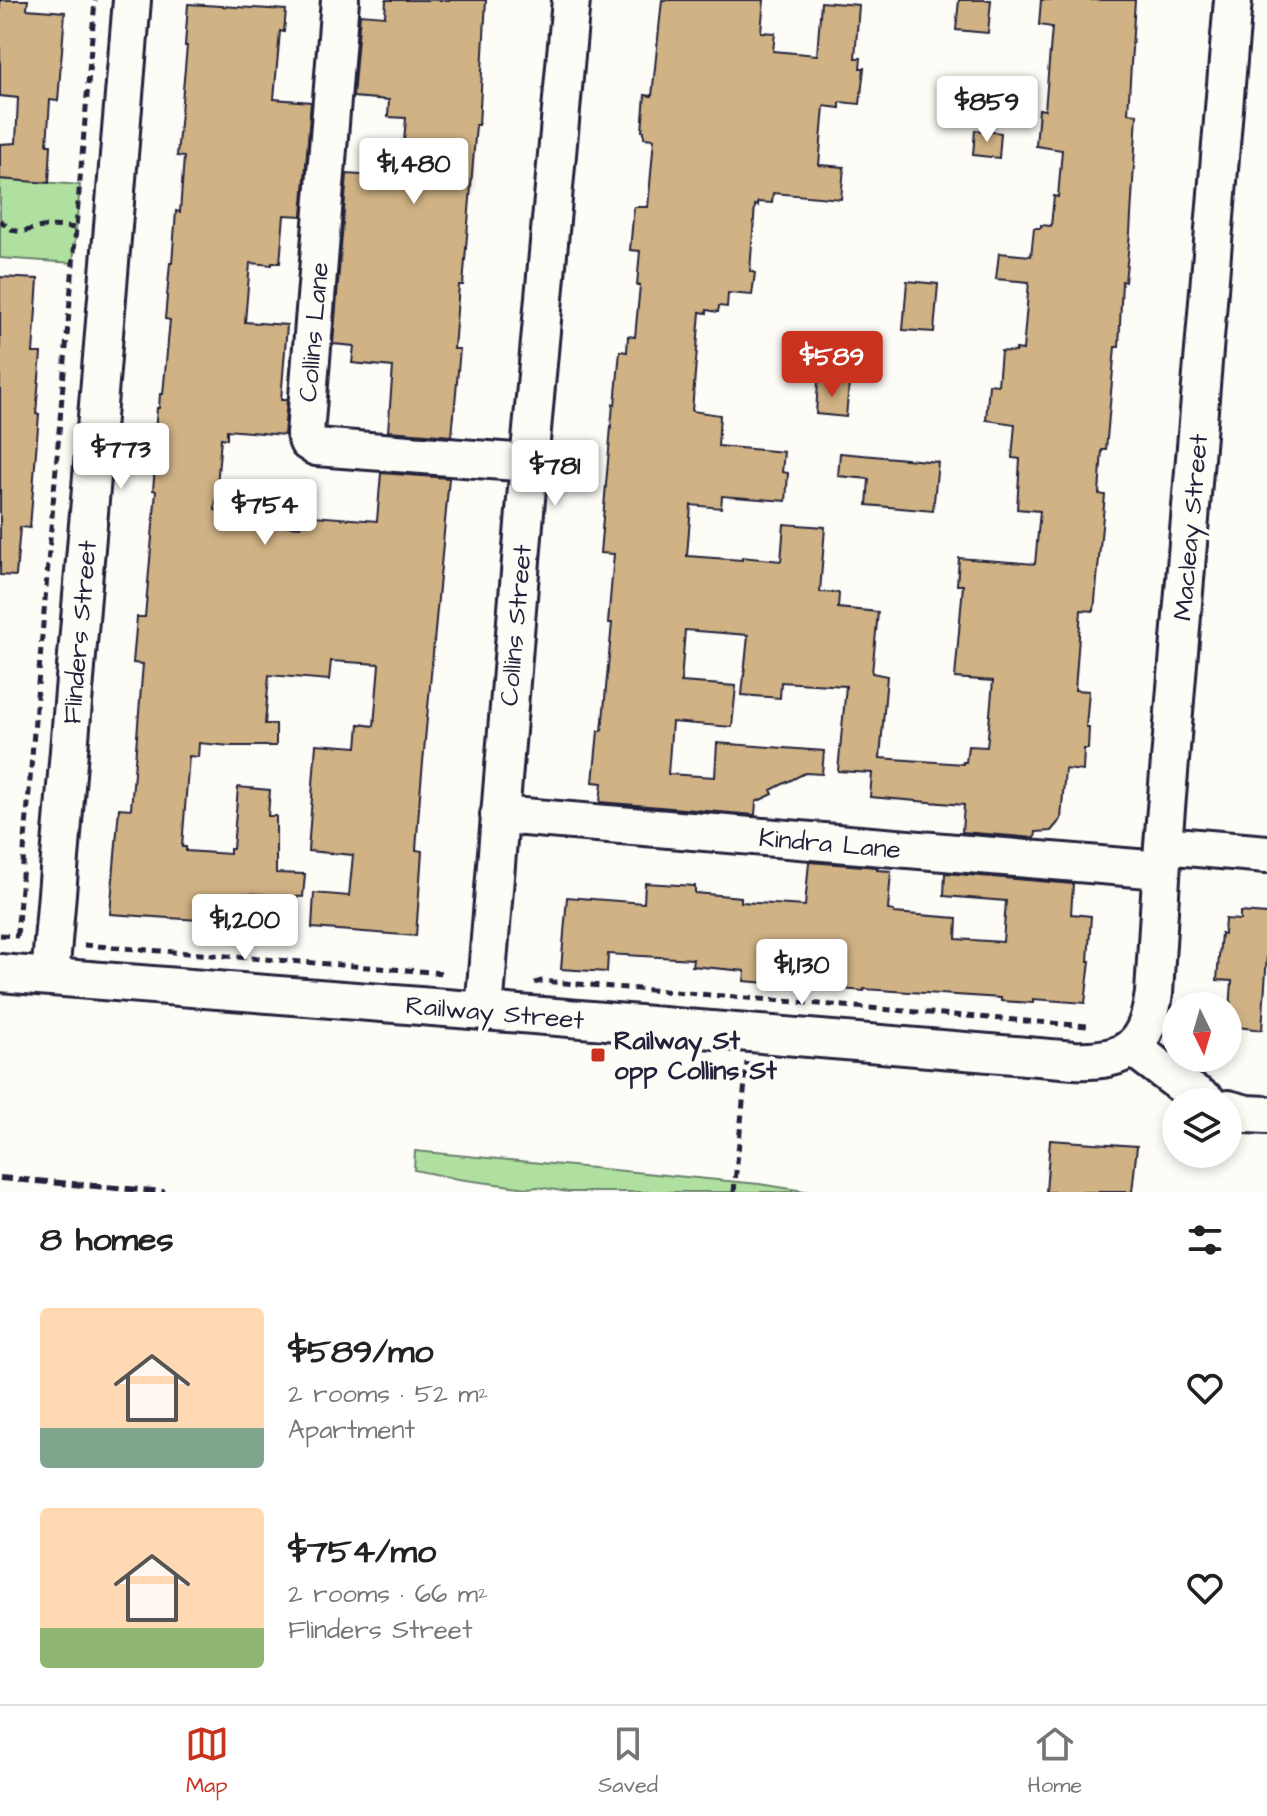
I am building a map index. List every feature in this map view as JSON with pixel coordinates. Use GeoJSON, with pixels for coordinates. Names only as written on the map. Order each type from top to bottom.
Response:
{"type":"FeatureCollection","features":[{"type":"Feature","properties":{"kind":"street","name":"Flinders Street"},"geometry":{"type":"LineString","coordinates":[[50,977],[132,0]]}},
{"type":"Feature","properties":{"kind":"street","name":"Collins Lane"},"geometry":{"type":"LineString","coordinates":[[340,0],[305,434],[308,442],[316,447],[529,463]]}},
{"type":"Feature","properties":{"kind":"street","name":"Collins Street"},"geometry":{"type":"LineString","coordinates":[[484,1011],[571,0]]}},
{"type":"Feature","properties":{"kind":"street","name":"Macleay Street"},"geometry":{"type":"LineString","coordinates":[[1132,1047],[1144,1034],[1154,993],[1162,858],[1233,0]]}},
{"type":"Feature","properties":{"kind":"street","name":"Kindra Lane"},"geometry":{"type":"LineString","coordinates":[[499,815],[1162,858],[1267,854]]}},
{"type":"Feature","properties":{"kind":"street","name":"Railway Street"},"geometry":{"type":"LineString","coordinates":[[0,973],[1074,1060],[1094,1061],[1116,1057],[1132,1047]]}},
{"type":"Feature","properties":{"kind":"street"},"geometry":{"type":"LineString","coordinates":[[1132,1047],[1186,1088]]}},
{"type":"Feature","properties":{"kind":"street"},"geometry":{"type":"LineString","coordinates":[[1242,1113],[1267,1115]]}},
{"type":"Feature","properties":{"kind":"path"},"geometry":{"type":"LineString","coordinates":[[17,936],[95,0]]}},
{"type":"Feature","properties":{"kind":"path"},"geometry":{"type":"LineString","coordinates":[[0,220],[8,228],[21,233],[45,226],[59,226]]}},
{"type":"Feature","properties":{"kind":"path"},"geometry":{"type":"LineString","coordinates":[[0,935],[27,938]]}},
{"type":"Feature","properties":{"kind":"path"},"geometry":{"type":"LineString","coordinates":[[84,945],[444,973]]}},
{"type":"Feature","properties":{"kind":"path"},"geometry":{"type":"LineString","coordinates":[[535,983],[541,981],[1092,1027]]}},
{"type":"Feature","properties":{"kind":"path"},"geometry":{"type":"LineString","coordinates":[[734,1192],[746,1072]]}},
{"type":"Feature","properties":{"kind":"green space"},"geometry":{"type":"Polygon","coordinates":[[[0,179],[80,185],[73,263],[0,258],[0,179]]]}},
{"type":"Feature","properties":{"kind":"green space"},"geometry":{"type":"Polygon","coordinates":[[[415,1151],[759,1184],[811,1192],[568,1192],[527,1188],[414,1170],[415,1151]]]}},
{"type":"Feature","properties":{"kind":"building"},"geometry":{"type":"Polygon","coordinates":[[[0,0],[28,0],[27,9],[65,12],[58,101],[50,100],[47,145],[51,145],[49,183],[0,179],[0,144],[16,143],[18,98],[0,96],[0,0]]]}},
{"type":"Feature","properties":{"kind":"building"},"geometry":{"type":"Polygon","coordinates":[[[386,0],[486,0],[479,125],[476,125],[463,285],[459,285],[454,349],[460,349],[452,436],[388,431],[393,367],[352,363],[354,346],[333,344],[347,174],[401,176],[406,118],[388,117],[389,100],[353,97],[360,14],[385,16],[386,0]]]}},
{"type":"Feature","properties":{"kind":"building"},"geometry":{"type":"Polygon","coordinates":[[[662,0],[764,0],[761,32],[775,33],[773,51],[817,55],[821,2],[859,5],[855,58],[861,58],[860,68],[864,68],[860,104],[840,102],[840,108],[824,106],[819,165],[844,167],[841,199],[773,193],[772,203],[758,202],[758,206],[755,205],[750,271],[755,273],[752,295],[728,293],[727,307],[719,306],[718,312],[700,312],[692,411],[720,415],[718,446],[784,452],[782,472],[788,473],[786,501],[722,496],[721,508],[691,505],[687,556],[781,561],[784,524],[825,527],[820,592],[839,593],[838,608],[878,612],[872,673],[887,676],[880,758],[963,764],[968,746],[987,747],[993,681],[955,678],[963,585],[957,585],[959,558],[1035,564],[1040,511],[1017,509],[1020,459],[1012,458],[1015,424],[986,420],[989,384],[998,385],[1001,351],[1023,350],[1029,282],[996,279],[999,253],[1031,256],[1034,228],[1051,226],[1054,196],[1058,197],[1062,150],[1036,146],[1039,109],[1045,110],[1052,27],[1039,25],[1041,0],[1135,0],[1128,113],[1137,114],[1130,233],[1125,282],[1122,281],[1119,347],[1115,347],[1106,450],[1102,450],[1099,494],[1105,495],[1094,611],[1081,610],[1075,690],[1089,691],[1088,749],[1084,749],[1083,771],[1065,769],[1061,819],[1051,831],[1036,832],[1035,838],[962,832],[964,805],[870,797],[872,773],[838,771],[846,686],[781,682],[780,698],[742,695],[748,635],[685,630],[681,682],[736,686],[732,727],[672,722],[668,774],[715,777],[717,743],[824,751],[822,774],[805,773],[771,790],[773,794],[756,802],[755,815],[600,802],[602,783],[593,782],[598,731],[602,731],[612,623],[608,623],[614,554],[600,553],[620,351],[627,352],[628,336],[635,337],[640,251],[630,250],[634,207],[648,207],[654,139],[644,138],[642,131],[645,95],[652,96],[662,0]]]}},
{"type":"Feature","properties":{"kind":"building"},"geometry":{"type":"Polygon","coordinates":[[[959,0],[991,0],[988,33],[956,30],[959,0]]]}},
{"type":"Feature","properties":{"kind":"building"},"geometry":{"type":"Polygon","coordinates":[[[188,4],[286,10],[284,32],[280,31],[274,99],[311,102],[302,216],[284,215],[280,263],[250,263],[245,322],[287,325],[281,400],[287,400],[284,435],[227,430],[227,439],[221,438],[215,510],[250,513],[249,523],[300,527],[301,515],[377,521],[381,473],[449,478],[416,850],[422,851],[416,936],[312,928],[314,893],[349,896],[353,855],[308,851],[316,744],[357,747],[359,724],[374,726],[379,664],[331,661],[329,680],[269,675],[265,724],[276,724],[276,746],[199,743],[198,757],[189,756],[182,847],[186,847],[186,851],[230,854],[238,787],[270,790],[268,816],[276,816],[276,873],[305,874],[303,897],[245,893],[243,923],[110,914],[119,808],[131,809],[143,664],[133,663],[137,617],[145,617],[156,491],[153,490],[157,408],[160,394],[163,394],[170,320],[165,319],[170,263],[176,211],[180,212],[184,157],[177,156],[188,4]]]}},
{"type":"Feature","properties":{"kind":"building"},"geometry":{"type":"Polygon","coordinates":[[[975,130],[1001,133],[999,158],[973,155],[975,130]]]}},
{"type":"Feature","properties":{"kind":"building"},"geometry":{"type":"Polygon","coordinates":[[[0,277],[38,279],[33,353],[41,353],[36,414],[39,414],[30,528],[20,527],[16,576],[0,575],[0,277]]]}},
{"type":"Feature","properties":{"kind":"building"},"geometry":{"type":"Polygon","coordinates":[[[907,281],[938,284],[934,332],[903,330],[907,281]]]}},
{"type":"Feature","properties":{"kind":"building"},"geometry":{"type":"Polygon","coordinates":[[[818,381],[849,384],[846,417],[816,414],[818,381]]]}},
{"type":"Feature","properties":{"kind":"building"},"geometry":{"type":"Polygon","coordinates":[[[840,453],[938,462],[933,511],[867,505],[869,479],[838,476],[840,453]]]}},
{"type":"Feature","properties":{"kind":"building"},"geometry":{"type":"Polygon","coordinates":[[[809,862],[877,867],[877,870],[891,871],[888,910],[957,918],[956,939],[1003,942],[1006,901],[944,896],[945,873],[1073,884],[1071,914],[1091,916],[1085,1003],[1033,999],[1033,1003],[1001,1001],[1001,998],[744,981],[745,971],[692,966],[693,959],[608,954],[607,972],[561,969],[567,897],[644,903],[645,883],[695,886],[695,893],[741,897],[741,902],[805,906],[809,862]]]}},
{"type":"Feature","properties":{"kind":"building"},"geometry":{"type":"Polygon","coordinates":[[[1240,912],[1267,914],[1262,1030],[1242,1028],[1242,992],[1231,992],[1232,981],[1217,980],[1225,919],[1240,920],[1240,912]]]}},
{"type":"Feature","properties":{"kind":"building"},"geometry":{"type":"Polygon","coordinates":[[[1050,1140],[1137,1146],[1132,1192],[1046,1192],[1050,1140]]]}},
{"type":"Feature","properties":{"kind":"railway"},"geometry":{"type":"LineString","coordinates":[[0,1178],[165,1192]]}},
{"type":"Feature","properties":{"kind":"place","name":"Railway St opp Collins St"},"geometry":{"type":"Point","coordinates":[598,1055]}}]}
